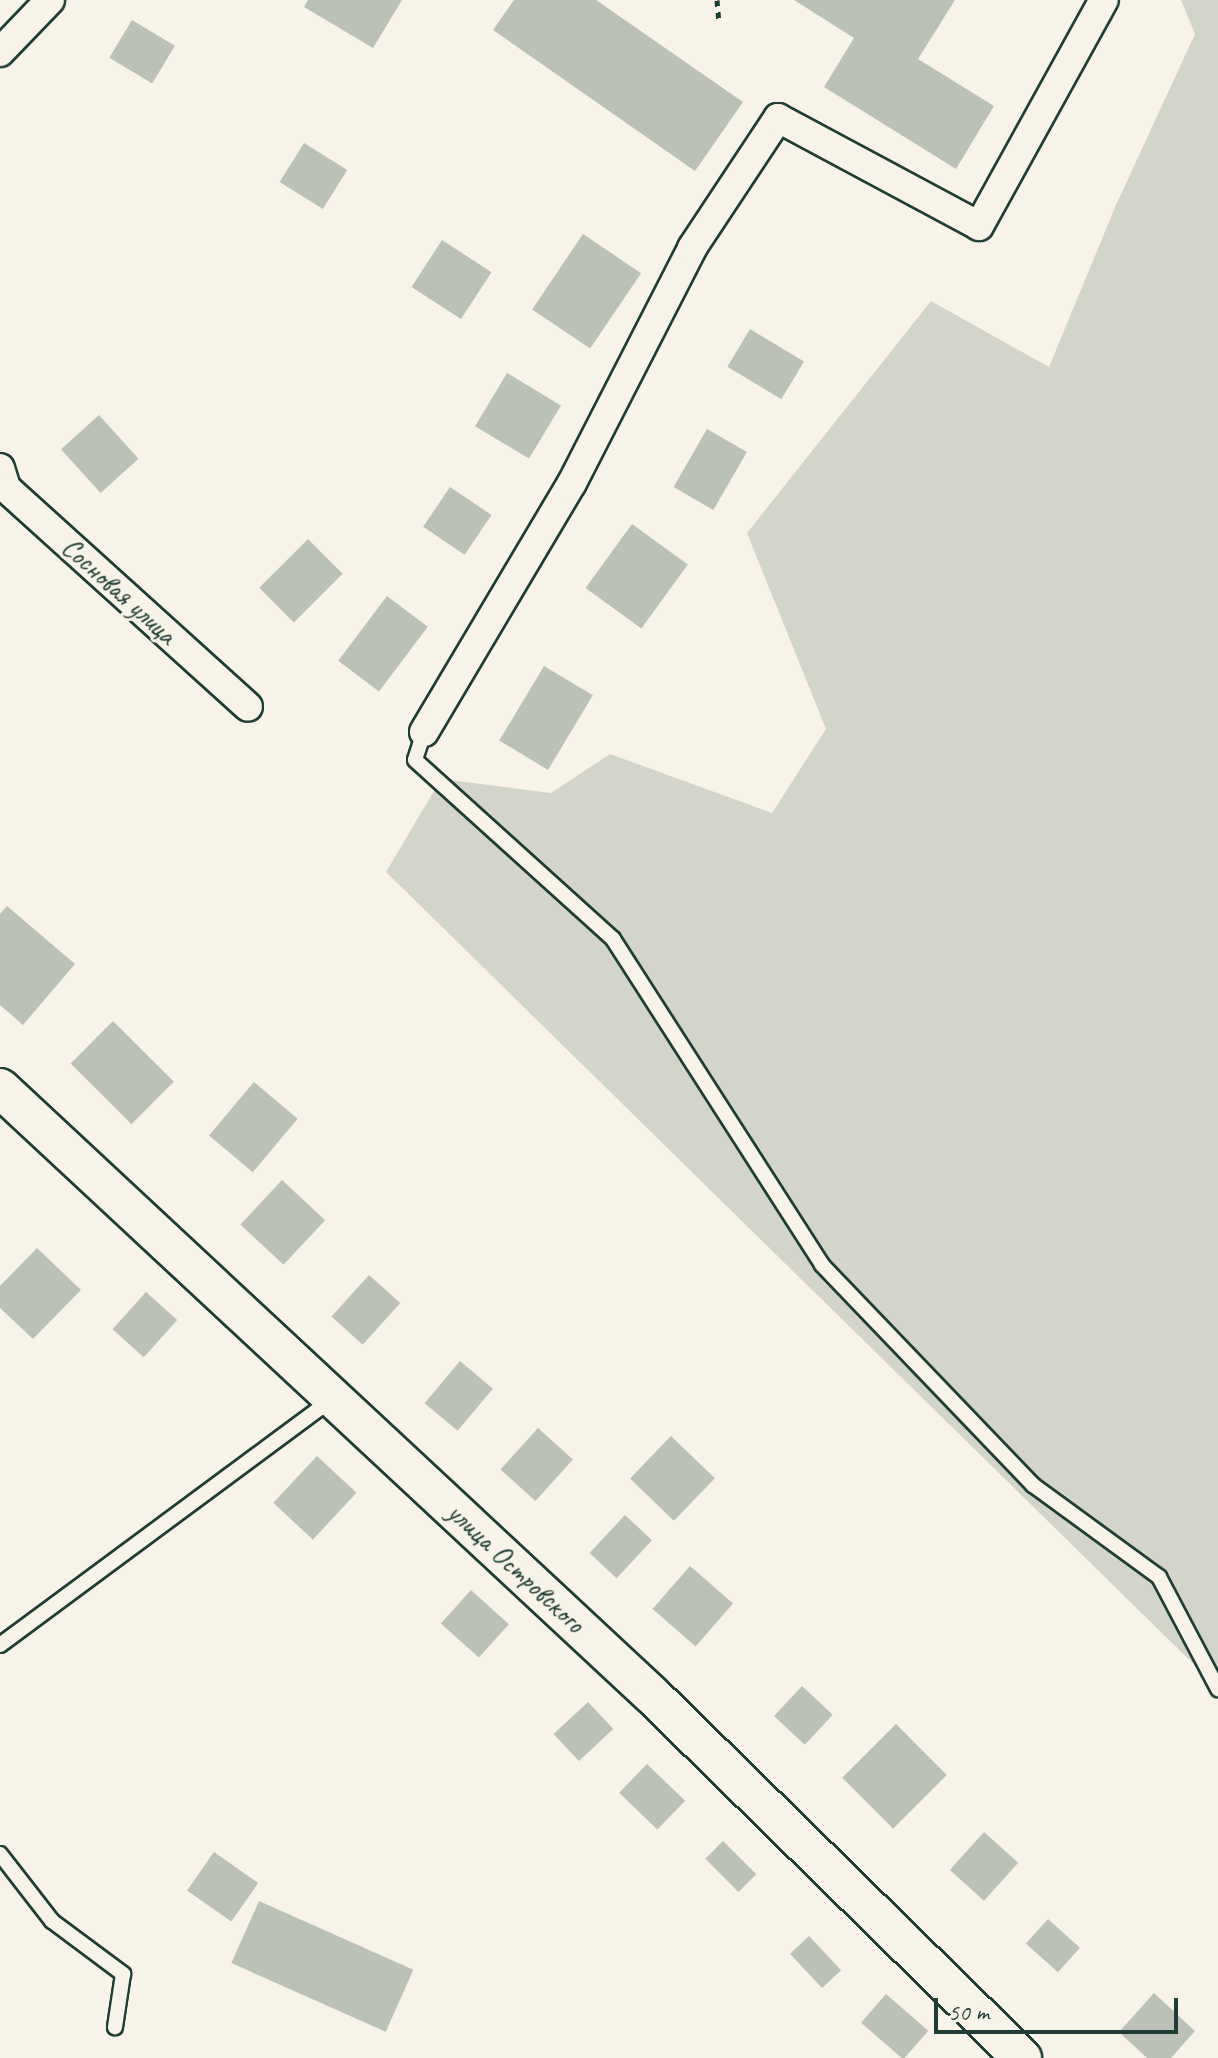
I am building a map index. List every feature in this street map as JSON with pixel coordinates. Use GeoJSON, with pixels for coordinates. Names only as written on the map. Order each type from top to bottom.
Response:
{"type":"FeatureCollection","features":[{"type":"Feature","properties":{"kind":"street"},"geometry":{"type":"LineString","coordinates":[[0,52],[50,0]]}},
{"type":"Feature","properties":{"kind":"street"},"geometry":{"type":"LineString","coordinates":[[424,732],[572,483],[692,248],[778,118],[979,226],[1104,0]]}},
{"type":"Feature","properties":{"kind":"street","name":"Сосновая улица"},"geometry":{"type":"LineString","coordinates":[[0,468],[6,488],[248,707]]}},
{"type":"Feature","properties":{"kind":"street","name":"улица Островского"},"geometry":{"type":"LineString","coordinates":[[0,1088],[653,1696],[1022,2058]]}},
{"type":"Feature","properties":{"kind":"lane"},"geometry":{"type":"LineString","coordinates":[[424,732],[415,760],[613,939],[822,1265],[1033,1485],[1159,1577],[1218,1689]]}},
{"type":"Feature","properties":{"kind":"lane"},"geometry":{"type":"LineString","coordinates":[[0,1645],[334,1398]]}},
{"type":"Feature","properties":{"kind":"lane"},"geometry":{"type":"LineString","coordinates":[[0,1854],[52,1921],[123,1974],[115,2027]]}},
{"type":"Feature","properties":{"kind":"path"},"geometry":{"type":"LineString","coordinates":[[717,0],[719,21]]}},
{"type":"Feature","properties":{"kind":"shaded area"},"geometry":{"type":"Polygon","coordinates":[[[1181,0],[1218,0],[1218,1688],[386,872],[441,779],[551,793],[610,754],[772,813],[826,729],[747,533],[931,301],[1049,367],[1116,205],[1195,34],[1181,0]]]}},
{"type":"Feature","properties":{"kind":"building"},"geometry":{"type":"Polygon","coordinates":[[[308,0],[402,0],[373,48],[304,7],[308,0]]]}},
{"type":"Feature","properties":{"kind":"building"},"geometry":{"type":"Polygon","coordinates":[[[514,0],[596,0],[743,102],[695,171],[493,30],[514,0]]]}},
{"type":"Feature","properties":{"kind":"building"},"geometry":{"type":"Polygon","coordinates":[[[794,0],[955,0],[918,59],[994,106],[956,169],[824,87],[854,38],[794,0]]]}},
{"type":"Feature","properties":{"kind":"building"},"geometry":{"type":"Polygon","coordinates":[[[132,20],[175,46],[152,83],[109,58],[132,20]]]}},
{"type":"Feature","properties":{"kind":"building"},"geometry":{"type":"Polygon","coordinates":[[[304,143],[347,170],[323,209],[280,182],[304,143]]]}},
{"type":"Feature","properties":{"kind":"building"},"geometry":{"type":"Polygon","coordinates":[[[583,234],[641,273],[590,349],[532,309],[583,234]]]}},
{"type":"Feature","properties":{"kind":"building"},"geometry":{"type":"Polygon","coordinates":[[[442,240],[491,272],[461,319],[412,287],[442,240]]]}},
{"type":"Feature","properties":{"kind":"building"},"geometry":{"type":"Polygon","coordinates":[[[750,329],[804,361],[781,399],[727,367],[750,329]]]}},
{"type":"Feature","properties":{"kind":"building"},"geometry":{"type":"Polygon","coordinates":[[[507,373],[561,405],[529,459],[475,426],[507,373]]]}},
{"type":"Feature","properties":{"kind":"building"},"geometry":{"type":"Polygon","coordinates":[[[99,415],[138,459],[101,493],[61,449],[99,415]]]}},
{"type":"Feature","properties":{"kind":"building"},"geometry":{"type":"Polygon","coordinates":[[[707,429],[747,452],[713,510],[674,487],[707,429]]]}},
{"type":"Feature","properties":{"kind":"building"},"geometry":{"type":"Polygon","coordinates":[[[450,487],[491,515],[465,555],[423,527],[450,487]]]}},
{"type":"Feature","properties":{"kind":"building"},"geometry":{"type":"Polygon","coordinates":[[[632,524],[688,565],[641,628],[586,588],[632,524]]]}},
{"type":"Feature","properties":{"kind":"building"},"geometry":{"type":"Polygon","coordinates":[[[308,539],[343,574],[294,622],[259,588],[308,539]]]}},
{"type":"Feature","properties":{"kind":"building"},"geometry":{"type":"Polygon","coordinates":[[[387,596],[428,627],[379,691],[338,661],[387,596]]]}},
{"type":"Feature","properties":{"kind":"building"},"geometry":{"type":"Polygon","coordinates":[[[544,666],[593,695],[548,770],[499,741],[544,666]]]}},
{"type":"Feature","properties":{"kind":"building"},"geometry":{"type":"Polygon","coordinates":[[[7,906],[75,964],[23,1025],[0,1005],[0,914],[7,906]]]}},
{"type":"Feature","properties":{"kind":"building"},"geometry":{"type":"Polygon","coordinates":[[[113,1021],[174,1082],[131,1124],[71,1063],[113,1021]]]}},
{"type":"Feature","properties":{"kind":"building"},"geometry":{"type":"Polygon","coordinates":[[[254,1082],[298,1119],[253,1172],[209,1136],[254,1082]]]}},
{"type":"Feature","properties":{"kind":"building"},"geometry":{"type":"Polygon","coordinates":[[[282,1180],[325,1220],[284,1265],[240,1225],[282,1180]]]}},
{"type":"Feature","properties":{"kind":"building"},"geometry":{"type":"Polygon","coordinates":[[[37,1248],[81,1290],[33,1339],[0,1308],[0,1286],[37,1248]]]}},
{"type":"Feature","properties":{"kind":"building"},"geometry":{"type":"Polygon","coordinates":[[[369,1275],[400,1303],[363,1345],[332,1317],[369,1275]]]}},
{"type":"Feature","properties":{"kind":"building"},"geometry":{"type":"Polygon","coordinates":[[[146,1292],[177,1320],[144,1357],[113,1329],[146,1292]]]}},
{"type":"Feature","properties":{"kind":"building"},"geometry":{"type":"Polygon","coordinates":[[[460,1361],[493,1389],[458,1431],[425,1403],[460,1361]]]}},
{"type":"Feature","properties":{"kind":"building"},"geometry":{"type":"Polygon","coordinates":[[[538,1428],[573,1459],[535,1501],[501,1470],[538,1428]]]}},
{"type":"Feature","properties":{"kind":"building"},"geometry":{"type":"Polygon","coordinates":[[[671,1436],[715,1478],[674,1521],[630,1478],[671,1436]]]}},
{"type":"Feature","properties":{"kind":"building"},"geometry":{"type":"Polygon","coordinates":[[[317,1456],[356,1493],[313,1540],[273,1503],[317,1456]]]}},
{"type":"Feature","properties":{"kind":"building"},"geometry":{"type":"Polygon","coordinates":[[[625,1515],[652,1540],[617,1578],[590,1553],[625,1515]]]}},
{"type":"Feature","properties":{"kind":"building"},"geometry":{"type":"Polygon","coordinates":[[[690,1566],[733,1603],[696,1646],[653,1609],[690,1566]]]}},
{"type":"Feature","properties":{"kind":"building"},"geometry":{"type":"Polygon","coordinates":[[[471,1590],[509,1624],[479,1658],[441,1623],[471,1590]]]}},
{"type":"Feature","properties":{"kind":"building"},"geometry":{"type":"Polygon","coordinates":[[[802,1686],[833,1715],[805,1745],[774,1716],[802,1686]]]}},
{"type":"Feature","properties":{"kind":"building"},"geometry":{"type":"Polygon","coordinates":[[[588,1702],[613,1729],[579,1761],[554,1734],[588,1702]]]}},
{"type":"Feature","properties":{"kind":"building"},"geometry":{"type":"Polygon","coordinates":[[[896,1724],[947,1775],[893,1829],[842,1778],[896,1724]]]}},
{"type":"Feature","properties":{"kind":"building"},"geometry":{"type":"Polygon","coordinates":[[[647,1764],[685,1801],[657,1830],[619,1793],[647,1764]]]}},
{"type":"Feature","properties":{"kind":"building"},"geometry":{"type":"Polygon","coordinates":[[[984,1832],[1018,1863],[984,1901],[950,1870],[984,1832]]]}},
{"type":"Feature","properties":{"kind":"building"},"geometry":{"type":"Polygon","coordinates":[[[723,1841],[756,1874],[739,1892],[705,1859],[723,1841]]]}},
{"type":"Feature","properties":{"kind":"building"},"geometry":{"type":"Polygon","coordinates":[[[214,1852],[258,1883],[231,1921],[187,1891],[214,1852]]]}},
{"type":"Feature","properties":{"kind":"building"},"geometry":{"type":"Polygon","coordinates":[[[259,1901],[413,1970],[386,2032],[231,1963],[259,1901]]]}},
{"type":"Feature","properties":{"kind":"building"},"geometry":{"type":"Polygon","coordinates":[[[1048,1919],[1080,1948],[1058,1972],[1026,1944],[1048,1919]]]}},
{"type":"Feature","properties":{"kind":"building"},"geometry":{"type":"Polygon","coordinates":[[[809,1936],[841,1970],[822,1988],[790,1954],[809,1936]]]}},
{"type":"Feature","properties":{"kind":"building"},"geometry":{"type":"Polygon","coordinates":[[[1154,1993],[1195,2031],[1171,2058],[1147,2058],[1119,2032],[1154,1993]]]}},
{"type":"Feature","properties":{"kind":"building"},"geometry":{"type":"Polygon","coordinates":[[[886,1994],[928,2031],[902,2058],[861,2023],[886,1994]]]}}]}
